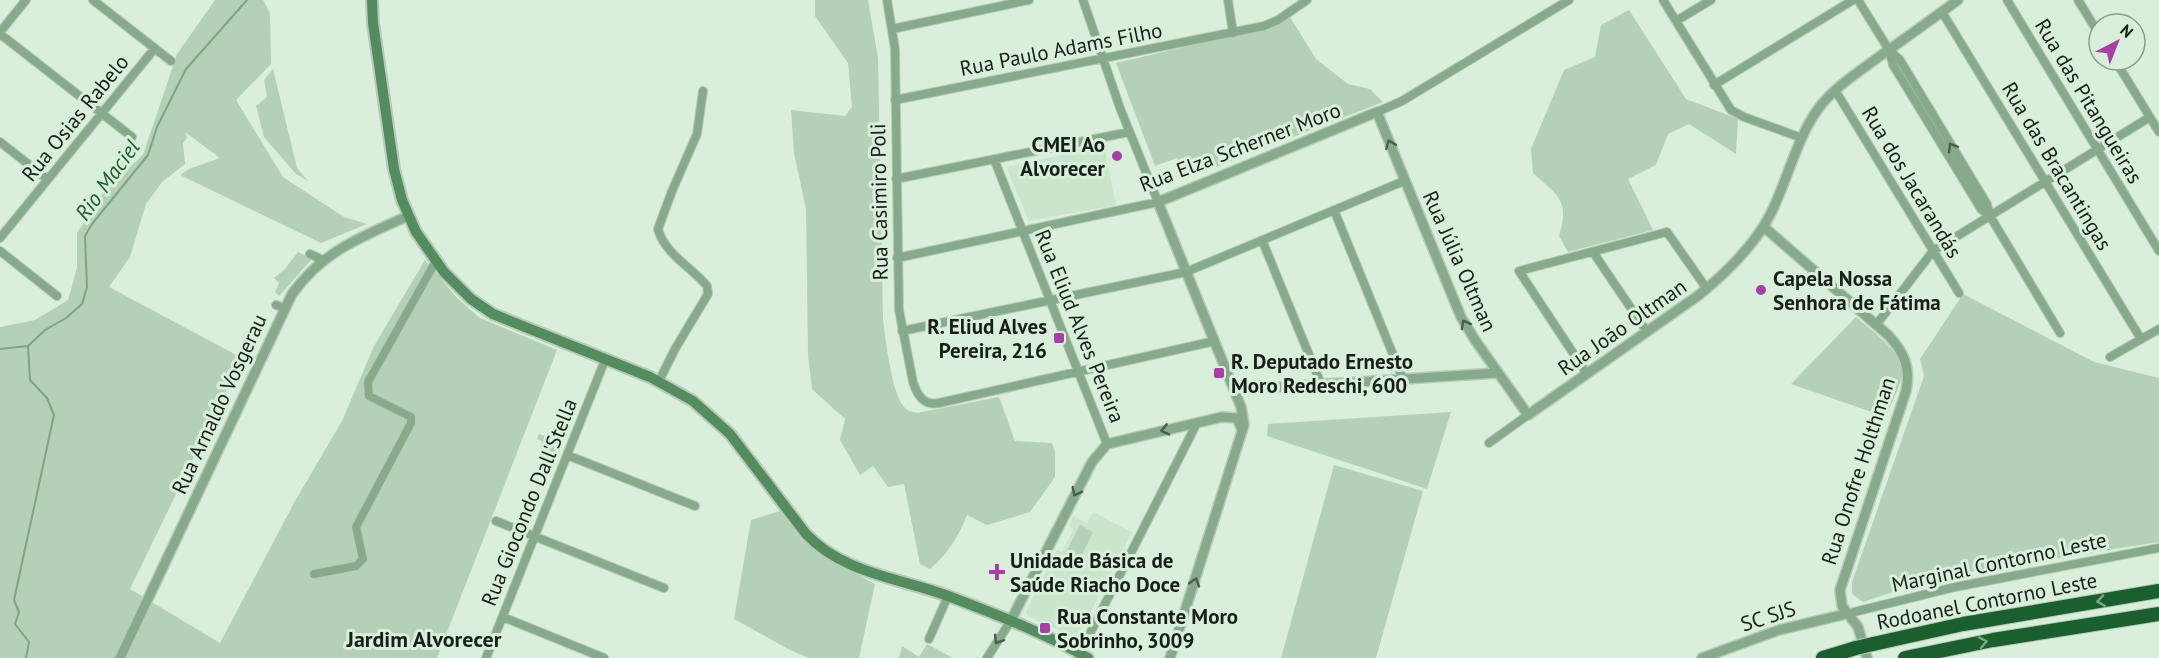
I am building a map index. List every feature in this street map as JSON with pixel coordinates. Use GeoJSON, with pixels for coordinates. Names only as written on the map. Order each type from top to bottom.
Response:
{"type":"FeatureCollection","features":[{"type":"Feature","properties":{"kind":"highway","name":"Rodoanel Contorno Leste"},"geometry":{"type":"LineString","coordinates":[[1823,658],[1856,648],[1963,624],[2159,591]]}},
{"type":"Feature","properties":{"kind":"highway","name":"Rodoanel Contorno Leste"},"geometry":{"type":"LineString","coordinates":[[1905,658],[1993,640],[2159,614]]}},
{"type":"Feature","properties":{"kind":"main road"},"geometry":{"type":"LineString","coordinates":[[372,0],[373,23],[394,169],[402,200],[425,247],[461,291],[493,314],[659,381],[693,401],[718,421],[743,450],[801,528],[821,548],[854,567],[948,596],[1084,656]]}},
{"type":"Feature","properties":{"kind":"street"},"geometry":{"type":"LineString","coordinates":[[26,0],[0,33],[132,137]]}},
{"type":"Feature","properties":{"kind":"street"},"geometry":{"type":"LineString","coordinates":[[93,0],[171,62]]}},
{"type":"Feature","properties":{"kind":"street","name":"Rua Casimiro Poli"},"geometry":{"type":"LineString","coordinates":[[887,0],[892,29],[897,258],[902,331],[917,393],[928,403],[939,403],[1079,372]]}},
{"type":"Feature","properties":{"kind":"street"},"geometry":{"type":"LineString","coordinates":[[892,29],[1029,0]]}},
{"type":"Feature","properties":{"kind":"street"},"geometry":{"type":"LineString","coordinates":[[1083,0],[1129,132],[1244,415],[1242,435],[1170,658]]}},
{"type":"Feature","properties":{"kind":"street"},"geometry":{"type":"LineString","coordinates":[[1228,0],[1233,33]]}},
{"type":"Feature","properties":{"kind":"street","name":"Rua Paulo Adams Filho"},"geometry":{"type":"LineString","coordinates":[[895,100],[1233,33],[1272,23],[1307,0]]}},
{"type":"Feature","properties":{"kind":"street","name":"Rua Elza Scherner Moro"},"geometry":{"type":"LineString","coordinates":[[897,258],[1158,202],[1402,101],[1569,0]]}},
{"type":"Feature","properties":{"kind":"street"},"geometry":{"type":"LineString","coordinates":[[1663,0],[1725,103],[1737,114],[1802,138]]}},
{"type":"Feature","properties":{"kind":"street"},"geometry":{"type":"LineString","coordinates":[[1676,21],[1711,0]]}},
{"type":"Feature","properties":{"kind":"street"},"geometry":{"type":"LineString","coordinates":[[1714,85],[1853,0]]}},
{"type":"Feature","properties":{"kind":"street"},"geometry":{"type":"LineString","coordinates":[[1858,0],[1889,50],[1900,60],[1987,204],[1990,216],[2060,333]]}},
{"type":"Feature","properties":{"kind":"street"},"geometry":{"type":"LineString","coordinates":[[1764,227],[1802,138],[1818,109],[1835,90],[1958,0]]}},
{"type":"Feature","properties":{"kind":"street","name":"Rua das Pitangueiras"},"geometry":{"type":"LineString","coordinates":[[2007,0],[2159,251]]}},
{"type":"Feature","properties":{"kind":"street"},"geometry":{"type":"LineString","coordinates":[[2078,0],[2087,15]]}},
{"type":"Feature","properties":{"kind":"street","name":"Rua das Bracantingas"},"geometry":{"type":"LineString","coordinates":[[1942,12],[2141,339]]}},
{"type":"Feature","properties":{"kind":"street","name":"Rua Osias Rabelo"},"geometry":{"type":"LineString","coordinates":[[0,237],[154,48]]}},
{"type":"Feature","properties":{"kind":"street"},"geometry":{"type":"LineString","coordinates":[[2122,72],[2159,132]]}},
{"type":"Feature","properties":{"kind":"street","name":"Rua dos Jacarandás"},"geometry":{"type":"LineString","coordinates":[[1835,90],[1959,293]]}},
{"type":"Feature","properties":{"kind":"street"},"geometry":{"type":"LineString","coordinates":[[659,381],[708,294],[707,286],[668,248],[658,229],[697,134],[703,91]]}},
{"type":"Feature","properties":{"kind":"street","name":"Rua Júlia Oltman"},"geometry":{"type":"LineString","coordinates":[[1377,112],[1461,317],[1497,373],[1528,415]]}},
{"type":"Feature","properties":{"kind":"street"},"geometry":{"type":"LineString","coordinates":[[1876,326],[1933,251],[2150,117]]}},
{"type":"Feature","properties":{"kind":"street"},"geometry":{"type":"LineString","coordinates":[[896,179],[1129,132]]}},
{"type":"Feature","properties":{"kind":"street"},"geometry":{"type":"LineString","coordinates":[[0,142],[47,179]]}},
{"type":"Feature","properties":{"kind":"street","name":"Rua Eliud Alves Pereira"},"geometry":{"type":"LineString","coordinates":[[987,658],[1010,622],[1092,462],[1107,444],[994,159]]}},
{"type":"Feature","properties":{"kind":"street"},"geometry":{"type":"LineString","coordinates":[[902,331],[1186,272],[1404,181]]}},
{"type":"Feature","properties":{"kind":"street"},"geometry":{"type":"LineString","coordinates":[[1334,210],[1403,379]]}},
{"type":"Feature","properties":{"kind":"street","name":"Rua Arnaldo Vosgerau"},"geometry":{"type":"LineString","coordinates":[[120,658],[280,306],[322,260],[357,238],[408,216]]}},
{"type":"Feature","properties":{"kind":"street","name":"Rua João Oltman"},"geometry":{"type":"LineString","coordinates":[[1489,443],[1707,289],[1764,227]]}},
{"type":"Feature","properties":{"kind":"street","name":"Rua Onofre Holthman"},"geometry":{"type":"LineString","coordinates":[[1764,227],[1895,343],[1905,357],[1908,383],[1843,581],[1840,598],[1846,614],[1858,627],[1867,658]]}},
{"type":"Feature","properties":{"kind":"street"},"geometry":{"type":"LineString","coordinates":[[1587,374],[1519,272],[1667,232],[1707,289]]}},
{"type":"Feature","properties":{"kind":"street"},"geometry":{"type":"LineString","coordinates":[[1262,240],[1321,384]]}},
{"type":"Feature","properties":{"kind":"street"},"geometry":{"type":"LineString","coordinates":[[0,251],[57,296]]}},
{"type":"Feature","properties":{"kind":"street"},"geometry":{"type":"LineString","coordinates":[[1593,252],[1647,332]]}},
{"type":"Feature","properties":{"kind":"street"},"geometry":{"type":"LineString","coordinates":[[310,254],[322,260]]}},
{"type":"Feature","properties":{"kind":"street"},"geometry":{"type":"LineString","coordinates":[[314,574],[356,566],[363,559],[356,527],[411,423],[411,417],[369,396],[368,382],[436,261]]}},
{"type":"Feature","properties":{"kind":"street"},"geometry":{"type":"LineString","coordinates":[[2110,357],[2159,329]]}},
{"type":"Feature","properties":{"kind":"street"},"geometry":{"type":"LineString","coordinates":[[1079,372],[1215,341]]}},
{"type":"Feature","properties":{"kind":"street","name":"Rua Giocondo Dall'Stella"},"geometry":{"type":"LineString","coordinates":[[486,658],[605,360]]}},
{"type":"Feature","properties":{"kind":"street"},"geometry":{"type":"LineString","coordinates":[[1235,390],[1497,373]]}},
{"type":"Feature","properties":{"kind":"street"},"geometry":{"type":"LineString","coordinates":[[1222,417],[1235,404],[1235,390]]}},
{"type":"Feature","properties":{"kind":"street"},"geometry":{"type":"LineString","coordinates":[[1107,444],[1222,417],[1237,418],[1242,435]]}},
{"type":"Feature","properties":{"kind":"street"},"geometry":{"type":"LineString","coordinates":[[1084,656],[1197,423]]}},
{"type":"Feature","properties":{"kind":"street"},"geometry":{"type":"LineString","coordinates":[[567,455],[695,506]]}},
{"type":"Feature","properties":{"kind":"street"},"geometry":{"type":"LineString","coordinates":[[496,521],[664,588]]}},
{"type":"Feature","properties":{"kind":"street","name":"Marginal Contorno Leste"},"geometry":{"type":"LineString","coordinates":[[1846,614],[1955,587],[2159,548]]}},
{"type":"Feature","properties":{"kind":"street"},"geometry":{"type":"LineString","coordinates":[[929,639],[948,596]]}},
{"type":"Feature","properties":{"kind":"street","name":"SC SJS"},"geometry":{"type":"LineString","coordinates":[[1702,658],[1779,630],[1846,614]]}},
{"type":"Feature","properties":{"kind":"street"},"geometry":{"type":"LineString","coordinates":[[502,617],[604,658]]}},
{"type":"Feature","properties":{"kind":"shaded area"},"geometry":{"type":"Polygon","coordinates":[[[215,0],[263,0],[270,13],[271,64],[236,100],[283,177],[344,217],[367,224],[321,243],[180,175],[189,169],[220,158],[185,132],[187,138],[183,143],[185,164],[162,182],[146,204],[130,257],[109,287],[242,358],[130,589],[220,643],[295,501],[342,421],[374,346],[425,260],[457,298],[480,318],[557,350],[437,658],[0,658],[0,327],[35,320],[68,300],[77,268],[77,233],[123,161],[122,179],[123,173],[143,155],[177,54],[215,0]]]}},
{"type":"Feature","properties":{"kind":"shaded area"},"geometry":{"type":"Polygon","coordinates":[[[815,0],[868,0],[878,58],[883,319],[890,365],[900,400],[904,407],[917,413],[999,397],[1015,441],[1052,443],[1055,451],[1055,477],[1030,512],[987,525],[967,515],[952,545],[930,569],[920,564],[904,484],[888,487],[873,466],[860,475],[840,440],[845,419],[812,389],[808,355],[806,209],[794,153],[791,110],[845,116],[852,107],[848,63],[815,16],[815,0]]]}},
{"type":"Feature","properties":{"kind":"shaded area"},"geometry":{"type":"Polygon","coordinates":[[[1629,10],[1686,99],[1738,119],[1736,154],[1689,124],[1668,134],[1656,165],[1628,179],[1653,230],[1568,252],[1559,236],[1562,206],[1555,194],[1533,173],[1531,149],[1564,70],[1595,57],[1601,25],[1629,10]]]}},
{"type":"Feature","properties":{"kind":"shaded area"},"geometry":{"type":"Polygon","coordinates":[[[1290,17],[1316,59],[1348,84],[1370,89],[1383,102],[1185,179],[1177,158],[1155,166],[1116,63],[1270,27],[1290,17]]]}},
{"type":"Feature","properties":{"kind":"shaded area"},"geometry":{"type":"Polygon","coordinates":[[[273,69],[297,168],[308,181],[296,174],[264,137],[256,106],[267,97],[264,80],[273,69]]]}},
{"type":"Feature","properties":{"kind":"shaded area"},"geometry":{"type":"Polygon","coordinates":[[[1104,146],[1116,205],[1029,221],[1006,167],[1104,146]]]}},
{"type":"Feature","properties":{"kind":"shaded area"},"geometry":{"type":"Polygon","coordinates":[[[298,252],[312,259],[279,296],[275,292],[279,283],[274,278],[284,270],[298,252]]]}},
{"type":"Feature","properties":{"kind":"shaded area"},"geometry":{"type":"Polygon","coordinates":[[[1963,294],[2094,362],[2159,378],[2159,542],[1938,577],[1863,602],[1852,594],[1852,582],[1924,376],[1920,359],[1963,294]]]}},
{"type":"Feature","properties":{"kind":"shaded area"},"geometry":{"type":"Polygon","coordinates":[[[1856,317],[1886,343],[1899,359],[1902,368],[1901,381],[1886,417],[1791,384],[1856,317]]]}},
{"type":"Feature","properties":{"kind":"shaded area"},"geometry":{"type":"Polygon","coordinates":[[[1451,412],[1427,489],[1267,436],[1268,424],[1451,412]]]}},
{"type":"Feature","properties":{"kind":"shaded area"},"geometry":{"type":"Polygon","coordinates":[[[539,434],[560,441],[555,454],[540,447],[542,441],[537,439],[539,434]]]}},
{"type":"Feature","properties":{"kind":"shaded area"},"geometry":{"type":"Polygon","coordinates":[[[1334,465],[1423,491],[1376,658],[1281,658],[1334,465]]]}},
{"type":"Feature","properties":{"kind":"shaded area"},"geometry":{"type":"Polygon","coordinates":[[[780,511],[801,539],[821,555],[875,584],[859,658],[809,658],[734,619],[751,520],[780,511]]]}},
{"type":"Feature","properties":{"kind":"shaded area"},"geometry":{"type":"Polygon","coordinates":[[[1093,512],[1132,532],[1077,638],[1028,616],[1026,611],[1057,550],[1062,552],[1074,529],[1069,526],[1073,516],[1087,523],[1093,512]]]}},
{"type":"Feature","properties":{"kind":"shaded area"},"geometry":{"type":"Polygon","coordinates":[[[1080,525],[1093,532],[1078,563],[1064,556],[1080,525]]]}},
{"type":"Feature","properties":{"kind":"shaded area"},"geometry":{"type":"Polygon","coordinates":[[[927,644],[953,658],[899,658],[902,646],[919,657],[927,644]]]}},
{"type":"Feature","properties":{"kind":"waterway","name":"Rio Maciel"},"geometry":{"type":"LineString","coordinates":[[0,349],[28,346],[45,330],[66,318],[82,304],[87,287],[85,236],[92,224],[148,155],[157,127],[186,69],[247,0]]}},
{"type":"Feature","properties":{"kind":"waterway","name":"Rio Maciel"},"geometry":{"type":"LineString","coordinates":[[26,658],[29,642],[15,624],[19,612],[14,600],[54,415],[47,398],[30,380],[28,346]]}},
{"type":"Feature","properties":{"kind":"place","name":"CMEI Ao Alvorecer"},"geometry":{"type":"Point","coordinates":[1117,156]}},
{"type":"Feature","properties":{"kind":"place","name":"Capela Nossa Senhora de Fátima"},"geometry":{"type":"Point","coordinates":[1761,290]}},
{"type":"Feature","properties":{"kind":"place","name":"R. Eliud Alves Pereira, 216"},"geometry":{"type":"Point","coordinates":[1059,338]}},
{"type":"Feature","properties":{"kind":"place","name":"R. Deputado Ernesto Moro Redeschi, 600"},"geometry":{"type":"Point","coordinates":[1219,373]}},
{"type":"Feature","properties":{"kind":"place","name":"Unidade Básica de Saúde Riacho Doce"},"geometry":{"type":"Point","coordinates":[997,572]}},
{"type":"Feature","properties":{"kind":"place","name":"Rua Constante Moro Sobrinho, 3009"},"geometry":{"type":"Point","coordinates":[1045,628]}},
{"type":"Feature","properties":{"kind":"district","name":"Jardim Alvorecer"},"geometry":{"type":"Point","coordinates":[424,639]}}]}
